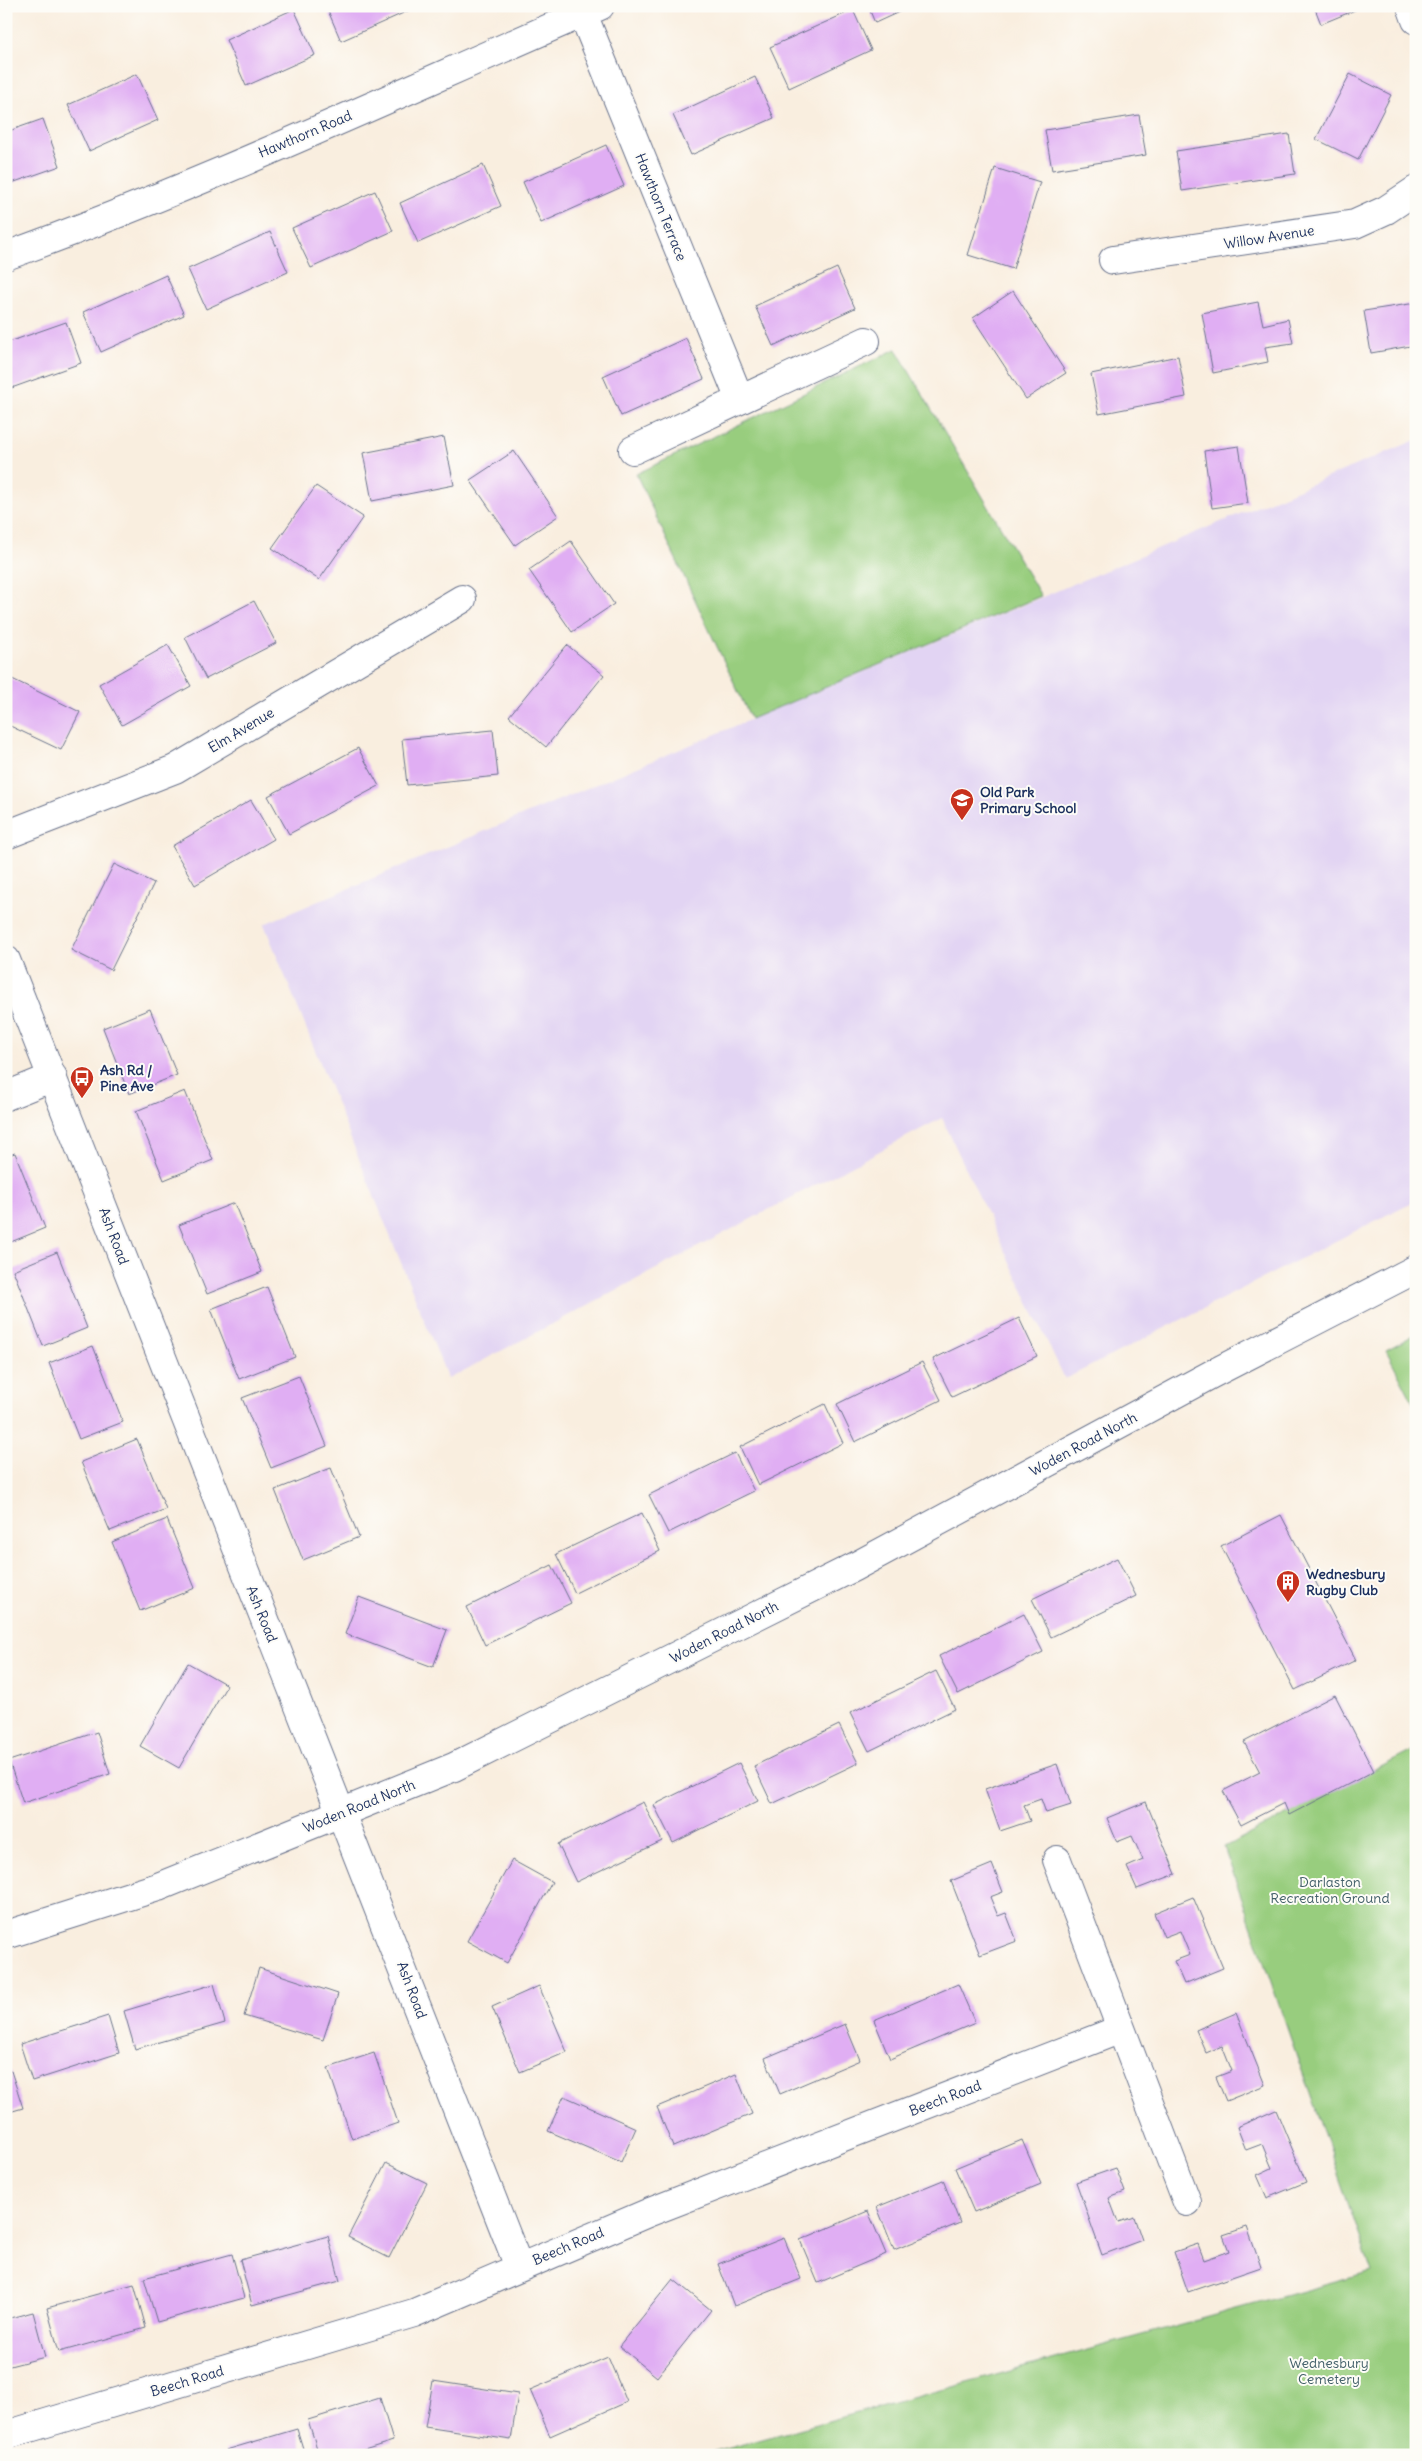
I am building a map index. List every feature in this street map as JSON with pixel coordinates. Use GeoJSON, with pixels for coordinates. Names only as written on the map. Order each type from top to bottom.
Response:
{"type":"FeatureCollection","features":[{"type":"Feature","properties":{"kind":"street"},"geometry":{"type":"LineString","coordinates":[[1410,6],[1416,20]]}},
{"type":"Feature","properties":{"kind":"street","name":"Hawthorn Road"},"geometry":{"type":"LineString","coordinates":[[6,256],[299,137],[591,10]]}},
{"type":"Feature","properties":{"kind":"street","name":"Hawthorn Terrace"},"geometry":{"type":"LineString","coordinates":[[591,10],[740,400]]}},
{"type":"Feature","properties":{"kind":"street","name":"Willow Avenue"},"geometry":{"type":"LineString","coordinates":[[1113,260],[1355,224],[1386,210],[1416,190]]}},
{"type":"Feature","properties":{"kind":"street"},"geometry":{"type":"LineString","coordinates":[[633,450],[866,341]]}},
{"type":"Feature","properties":{"kind":"street","name":"Elm Avenue"},"geometry":{"type":"LineString","coordinates":[[6,835],[174,769],[462,598]]}},
{"type":"Feature","properties":{"kind":"street","name":"Ash Road"},"geometry":{"type":"LineString","coordinates":[[6,960],[169,1378],[343,1813],[519,2267]]}},
{"type":"Feature","properties":{"kind":"street"},"geometry":{"type":"LineString","coordinates":[[6,1096],[53,1077]]}},
{"type":"Feature","properties":{"kind":"street","name":"Woden Road North"},"geometry":{"type":"LineString","coordinates":[[6,1935],[158,1887],[454,1767],[845,1571],[1212,1374],[1416,1269]]}},
{"type":"Feature","properties":{"kind":"street"},"geometry":{"type":"LineString","coordinates":[[1057,1860],[1187,2202]]}},
{"type":"Feature","properties":{"kind":"street","name":"Beech Road"},"geometry":{"type":"LineString","coordinates":[[6,2436],[414,2314],[650,2212],[1121,2029]]}},
{"type":"Feature","properties":{"kind":"shaded area","name":"Old Park Primary School"},"geometry":{"type":"Polygon","coordinates":[[[1416,440],[1416,1200],[1065,1379],[942,1118],[448,1379],[264,924],[1416,440]]]}},
{"type":"Feature","properties":{"kind":"green space"},"geometry":{"type":"Polygon","coordinates":[[[896,349],[1041,596],[751,719],[636,474],[896,349]]]}},
{"type":"Feature","properties":{"kind":"green space"},"geometry":{"type":"Polygon","coordinates":[[[1416,1334],[1416,1408],[1386,1350],[1416,1334]]]}},
{"type":"Feature","properties":{"kind":"green space"},"geometry":{"type":"Polygon","coordinates":[[[1416,1749],[1416,2455],[704,2455],[1372,2272],[1224,1847],[1416,1749]]]}},
{"type":"Feature","properties":{"kind":"building"},"geometry":{"type":"Polygon","coordinates":[[[326,6],[408,6],[410,10],[341,41],[326,6]]]}},
{"type":"Feature","properties":{"kind":"building"},"geometry":{"type":"Polygon","coordinates":[[[868,6],[912,6],[875,23],[868,6]]]}},
{"type":"Feature","properties":{"kind":"building"},"geometry":{"type":"Polygon","coordinates":[[[1314,6],[1359,6],[1360,8],[1321,24],[1314,6]]]}},
{"type":"Feature","properties":{"kind":"building"},"geometry":{"type":"Polygon","coordinates":[[[294,9],[315,55],[246,86],[226,40],[294,9]]]}},
{"type":"Feature","properties":{"kind":"building"},"geometry":{"type":"Polygon","coordinates":[[[853,10],[871,50],[789,88],[770,47],[853,10]]]}},
{"type":"Feature","properties":{"kind":"building"},"geometry":{"type":"Polygon","coordinates":[[[137,74],[158,120],[89,151],[68,105],[137,74]]]}},
{"type":"Feature","properties":{"kind":"building"},"geometry":{"type":"Polygon","coordinates":[[[1350,74],[1391,95],[1358,160],[1316,139],[1350,74]]]}},
{"type":"Feature","properties":{"kind":"building"},"geometry":{"type":"Polygon","coordinates":[[[755,77],[774,118],[691,155],[673,115],[755,77]]]}},
{"type":"Feature","properties":{"kind":"building"},"geometry":{"type":"Polygon","coordinates":[[[1139,115],[1146,155],[1052,170],[1045,130],[1139,115]]]}},
{"type":"Feature","properties":{"kind":"building"},"geometry":{"type":"Polygon","coordinates":[[[43,119],[60,166],[6,185],[6,132],[43,119]]]}},
{"type":"Feature","properties":{"kind":"building"},"geometry":{"type":"Polygon","coordinates":[[[1289,134],[1295,174],[1182,191],[1176,151],[1289,134]]]}},
{"type":"Feature","properties":{"kind":"building"},"geometry":{"type":"Polygon","coordinates":[[[606,145],[624,186],[541,223],[523,182],[606,145]]]}},
{"type":"Feature","properties":{"kind":"building"},"geometry":{"type":"Polygon","coordinates":[[[483,165],[501,206],[418,243],[400,203],[483,165]]]}},
{"type":"Feature","properties":{"kind":"building"},"geometry":{"type":"Polygon","coordinates":[[[995,168],[1040,182],[1013,269],[968,255],[995,168]]]}},
{"type":"Feature","properties":{"kind":"building"},"geometry":{"type":"Polygon","coordinates":[[[375,191],[393,231],[311,268],[292,228],[375,191]]]}},
{"type":"Feature","properties":{"kind":"building"},"geometry":{"type":"Polygon","coordinates":[[[270,232],[288,272],[206,309],[188,269],[270,232]]]}},
{"type":"Feature","properties":{"kind":"building"},"geometry":{"type":"Polygon","coordinates":[[[837,268],[855,308],[773,346],[755,306],[837,268]]]}},
{"type":"Feature","properties":{"kind":"building"},"geometry":{"type":"Polygon","coordinates":[[[166,275],[184,315],[101,352],[83,312],[166,275]]]}},
{"type":"Feature","properties":{"kind":"building"},"geometry":{"type":"Polygon","coordinates":[[[1013,291],[1066,373],[1026,399],[973,318],[1013,291]]]}},
{"type":"Feature","properties":{"kind":"building"},"geometry":{"type":"Polygon","coordinates":[[[1258,302],[1263,325],[1288,319],[1293,343],[1265,347],[1268,362],[1213,373],[1202,313],[1258,302]]]}},
{"type":"Feature","properties":{"kind":"building"},"geometry":{"type":"Polygon","coordinates":[[[1416,303],[1416,345],[1371,353],[1364,311],[1416,303]]]}},
{"type":"Feature","properties":{"kind":"building"},"geometry":{"type":"Polygon","coordinates":[[[66,322],[81,363],[6,390],[6,343],[66,322]]]}},
{"type":"Feature","properties":{"kind":"building"},"geometry":{"type":"Polygon","coordinates":[[[686,338],[704,379],[621,416],[603,376],[686,338]]]}},
{"type":"Feature","properties":{"kind":"building"},"geometry":{"type":"Polygon","coordinates":[[[1178,356],[1186,397],[1099,414],[1091,374],[1178,356]]]}},
{"type":"Feature","properties":{"kind":"building"},"geometry":{"type":"Polygon","coordinates":[[[444,437],[454,485],[372,501],[363,453],[444,437]]]}},
{"type":"Feature","properties":{"kind":"building"},"geometry":{"type":"Polygon","coordinates":[[[1239,446],[1248,503],[1212,508],[1204,451],[1239,446]]]}},
{"type":"Feature","properties":{"kind":"building"},"geometry":{"type":"Polygon","coordinates":[[[514,451],[558,516],[515,545],[470,480],[514,451]]]}},
{"type":"Feature","properties":{"kind":"building"},"geometry":{"type":"Polygon","coordinates":[[[316,486],[363,517],[319,580],[272,548],[316,486]]]}},
{"type":"Feature","properties":{"kind":"building"},"geometry":{"type":"Polygon","coordinates":[[[571,541],[614,604],[572,632],[529,570],[571,541]]]}},
{"type":"Feature","properties":{"kind":"building"},"geometry":{"type":"Polygon","coordinates":[[[254,601],[276,643],[206,679],[185,637],[254,601]]]}},
{"type":"Feature","properties":{"kind":"building"},"geometry":{"type":"Polygon","coordinates":[[[168,645],[191,686],[122,725],[99,684],[168,645]]]}},
{"type":"Feature","properties":{"kind":"building"},"geometry":{"type":"Polygon","coordinates":[[[567,645],[604,675],[546,747],[509,716],[567,645]]]}},
{"type":"Feature","properties":{"kind":"building"},"geometry":{"type":"Polygon","coordinates":[[[6,676],[80,712],[61,750],[6,724],[6,676]]]}},
{"type":"Feature","properties":{"kind":"building"},"geometry":{"type":"Polygon","coordinates":[[[493,730],[498,776],[407,785],[402,739],[493,730]]]}},
{"type":"Feature","properties":{"kind":"building"},"geometry":{"type":"Polygon","coordinates":[[[358,748],[379,786],[289,834],[268,796],[358,748]]]}},
{"type":"Feature","properties":{"kind":"building"},"geometry":{"type":"Polygon","coordinates":[[[251,800],[274,839],[195,885],[172,846],[251,800]]]}},
{"type":"Feature","properties":{"kind":"building"},"geometry":{"type":"Polygon","coordinates":[[[114,864],[154,883],[111,970],[71,950],[114,864]]]}},
{"type":"Feature","properties":{"kind":"building"},"geometry":{"type":"Polygon","coordinates":[[[150,1009],[177,1075],[129,1094],[103,1028],[150,1009]]]}},
{"type":"Feature","properties":{"kind":"building"},"geometry":{"type":"Polygon","coordinates":[[[185,1091],[213,1160],[164,1180],[136,1111],[185,1091]]]}},
{"type":"Feature","properties":{"kind":"building"},"geometry":{"type":"Polygon","coordinates":[[[15,1153],[45,1228],[6,1244],[6,1156],[15,1153]]]}},
{"type":"Feature","properties":{"kind":"building"},"geometry":{"type":"Polygon","coordinates":[[[234,1203],[262,1272],[207,1294],[179,1225],[234,1203]]]}},
{"type":"Feature","properties":{"kind":"building"},"geometry":{"type":"Polygon","coordinates":[[[57,1252],[87,1328],[43,1346],[13,1270],[57,1252]]]}},
{"type":"Feature","properties":{"kind":"building"},"geometry":{"type":"Polygon","coordinates":[[[267,1287],[295,1357],[239,1379],[211,1309],[267,1287]]]}},
{"type":"Feature","properties":{"kind":"building"},"geometry":{"type":"Polygon","coordinates":[[[1019,1318],[1037,1356],[952,1397],[933,1359],[1019,1318]]]}},
{"type":"Feature","properties":{"kind":"building"},"geometry":{"type":"Polygon","coordinates":[[[93,1346],[123,1422],[79,1439],[49,1363],[93,1346]]]}},
{"type":"Feature","properties":{"kind":"building"},"geometry":{"type":"Polygon","coordinates":[[[922,1362],[941,1400],[855,1442],[837,1404],[922,1362]]]}},
{"type":"Feature","properties":{"kind":"building"},"geometry":{"type":"Polygon","coordinates":[[[299,1376],[327,1446],[271,1468],[242,1398],[299,1376]]]}},
{"type":"Feature","properties":{"kind":"building"},"geometry":{"type":"Polygon","coordinates":[[[825,1404],[843,1443],[758,1485],[740,1447],[825,1404]]]}},
{"type":"Feature","properties":{"kind":"building"},"geometry":{"type":"Polygon","coordinates":[[[137,1439],[166,1509],[110,1531],[81,1462],[137,1439]]]}},
{"type":"Feature","properties":{"kind":"building"},"geometry":{"type":"Polygon","coordinates":[[[735,1453],[754,1491],[668,1533],[649,1495],[735,1453]]]}},
{"type":"Feature","properties":{"kind":"building"},"geometry":{"type":"Polygon","coordinates":[[[331,1468],[359,1537],[303,1560],[275,1490],[331,1468]]]}},
{"type":"Feature","properties":{"kind":"building"},"geometry":{"type":"Polygon","coordinates":[[[642,1513],[660,1551],[575,1593],[556,1554],[642,1513]]]}},
{"type":"Feature","properties":{"kind":"building","name":"Wednesbury Rugby Club"},"geometry":{"type":"Polygon","coordinates":[[[1281,1515],[1356,1660],[1295,1690],[1221,1546],[1281,1515]]]}},
{"type":"Feature","properties":{"kind":"building"},"geometry":{"type":"Polygon","coordinates":[[[167,1519],[195,1588],[140,1611],[112,1542],[167,1519]]]}},
{"type":"Feature","properties":{"kind":"building"},"geometry":{"type":"Polygon","coordinates":[[[1117,1558],[1136,1596],[1051,1637],[1032,1599],[1117,1558]]]}},
{"type":"Feature","properties":{"kind":"building"},"geometry":{"type":"Polygon","coordinates":[[[552,1565],[571,1603],[485,1645],[467,1607],[552,1565]]]}},
{"type":"Feature","properties":{"kind":"building"},"geometry":{"type":"Polygon","coordinates":[[[359,1597],[447,1630],[433,1667],[345,1634],[359,1597]]]}},
{"type":"Feature","properties":{"kind":"building"},"geometry":{"type":"Polygon","coordinates":[[[1024,1614],[1043,1652],[958,1694],[939,1656],[1024,1614]]]}},
{"type":"Feature","properties":{"kind":"building"},"geometry":{"type":"Polygon","coordinates":[[[188,1663],[227,1685],[179,1768],[140,1746],[188,1663]]]}},
{"type":"Feature","properties":{"kind":"building"},"geometry":{"type":"Polygon","coordinates":[[[936,1671],[955,1709],[869,1751],[850,1713],[936,1671]]]}},
{"type":"Feature","properties":{"kind":"building"},"geometry":{"type":"Polygon","coordinates":[[[1335,1695],[1374,1771],[1289,1815],[1284,1803],[1241,1825],[1223,1791],[1260,1772],[1244,1742],[1335,1695]]]}},
{"type":"Feature","properties":{"kind":"building"},"geometry":{"type":"Polygon","coordinates":[[[839,1725],[858,1763],[772,1804],[754,1766],[839,1725]]]}},
{"type":"Feature","properties":{"kind":"building"},"geometry":{"type":"Polygon","coordinates":[[[97,1732],[110,1774],[23,1803],[9,1761],[97,1732]]]}},
{"type":"Feature","properties":{"kind":"building"},"geometry":{"type":"Polygon","coordinates":[[[739,1763],[758,1801],[673,1843],[654,1805],[739,1763]]]}},
{"type":"Feature","properties":{"kind":"building"},"geometry":{"type":"Polygon","coordinates":[[[1057,1764],[1071,1805],[1046,1813],[1041,1799],[1024,1805],[1030,1821],[1000,1831],[985,1789],[1057,1764]]]}},
{"type":"Feature","properties":{"kind":"building"},"geometry":{"type":"Polygon","coordinates":[[[643,1802],[662,1841],[576,1882],[558,1844],[643,1802]]]}},
{"type":"Feature","properties":{"kind":"building"},"geometry":{"type":"Polygon","coordinates":[[[1146,1802],[1176,1874],[1137,1889],[1127,1867],[1143,1860],[1132,1836],[1117,1842],[1107,1818],[1146,1802]]]}},
{"type":"Feature","properties":{"kind":"building"},"geometry":{"type":"Polygon","coordinates":[[[512,1860],[552,1882],[507,1963],[467,1941],[512,1860]]]}},
{"type":"Feature","properties":{"kind":"building"},"geometry":{"type":"Polygon","coordinates":[[[992,1864],[1003,1892],[990,1897],[998,1916],[1006,1913],[1017,1941],[980,1955],[951,1881],[992,1864]]]}},
{"type":"Feature","properties":{"kind":"building"},"geometry":{"type":"Polygon","coordinates":[[[1193,1897],[1223,1968],[1184,1984],[1174,1961],[1190,1955],[1180,1931],[1164,1937],[1154,1913],[1193,1897]]]}},
{"type":"Feature","properties":{"kind":"building"},"geometry":{"type":"Polygon","coordinates":[[[259,1968],[338,1994],[323,2040],[244,2016],[259,1968]]]}},
{"type":"Feature","properties":{"kind":"building"},"geometry":{"type":"Polygon","coordinates":[[[214,1984],[225,2023],[135,2049],[124,2011],[214,1984]]]}},
{"type":"Feature","properties":{"kind":"building"},"geometry":{"type":"Polygon","coordinates":[[[958,1984],[975,2023],[890,2059],[874,2020],[958,1984]]]}},
{"type":"Feature","properties":{"kind":"building"},"geometry":{"type":"Polygon","coordinates":[[[539,1986],[567,2052],[520,2072],[492,2007],[539,1986]]]}},
{"type":"Feature","properties":{"kind":"building"},"geometry":{"type":"Polygon","coordinates":[[[1236,2013],[1265,2085],[1226,2101],[1216,2077],[1232,2071],[1222,2046],[1206,2053],[1196,2030],[1236,2013]]]}},
{"type":"Feature","properties":{"kind":"building"},"geometry":{"type":"Polygon","coordinates":[[[108,2016],[119,2053],[32,2081],[20,2044],[108,2016]]]}},
{"type":"Feature","properties":{"kind":"building"},"geometry":{"type":"Polygon","coordinates":[[[845,2024],[860,2060],[780,2094],[765,2058],[845,2024]]]}},
{"type":"Feature","properties":{"kind":"building"},"geometry":{"type":"Polygon","coordinates":[[[374,2053],[398,2123],[352,2139],[328,2068],[374,2053]]]}},
{"type":"Feature","properties":{"kind":"building"},"geometry":{"type":"Polygon","coordinates":[[[11,2071],[23,2108],[6,2113],[6,2072],[11,2071]]]}},
{"type":"Feature","properties":{"kind":"building"},"geometry":{"type":"Polygon","coordinates":[[[736,2074],[752,2114],[673,2147],[657,2107],[736,2074]]]}},
{"type":"Feature","properties":{"kind":"building"},"geometry":{"type":"Polygon","coordinates":[[[564,2096],[636,2128],[621,2162],[548,2131],[564,2096]]]}},
{"type":"Feature","properties":{"kind":"building"},"geometry":{"type":"Polygon","coordinates":[[[1276,2110],[1306,2182],[1267,2198],[1257,2175],[1272,2168],[1262,2144],[1246,2150],[1237,2127],[1276,2110]]]}},
{"type":"Feature","properties":{"kind":"building"},"geometry":{"type":"Polygon","coordinates":[[[1022,2140],[1041,2184],[974,2212],[955,2168],[1022,2140]]]}},
{"type":"Feature","properties":{"kind":"building"},"geometry":{"type":"Polygon","coordinates":[[[386,2163],[427,2183],[389,2258],[348,2237],[386,2163]]]}},
{"type":"Feature","properties":{"kind":"building"},"geometry":{"type":"Polygon","coordinates":[[[1116,2168],[1125,2192],[1109,2198],[1118,2222],[1134,2217],[1142,2240],[1102,2255],[1076,2182],[1116,2168]]]}},
{"type":"Feature","properties":{"kind":"building"},"geometry":{"type":"Polygon","coordinates":[[[943,2180],[960,2223],[894,2250],[877,2207],[943,2180]]]}},
{"type":"Feature","properties":{"kind":"building"},"geometry":{"type":"Polygon","coordinates":[[[868,2211],[886,2254],[818,2283],[800,2240],[868,2211]]]}},
{"type":"Feature","properties":{"kind":"building"},"geometry":{"type":"Polygon","coordinates":[[[1247,2227],[1261,2267],[1188,2292],[1174,2252],[1198,2244],[1204,2260],[1229,2251],[1223,2235],[1247,2227]]]}},
{"type":"Feature","properties":{"kind":"building"},"geometry":{"type":"Polygon","coordinates":[[[328,2236],[340,2281],[252,2305],[240,2260],[328,2236]]]}},
{"type":"Feature","properties":{"kind":"building"},"geometry":{"type":"Polygon","coordinates":[[[784,2238],[801,2279],[734,2306],[718,2264],[784,2238]]]}},
{"type":"Feature","properties":{"kind":"building"},"geometry":{"type":"Polygon","coordinates":[[[232,2254],[244,2298],[157,2322],[144,2278],[232,2254]]]}},
{"type":"Feature","properties":{"kind":"building"},"geometry":{"type":"Polygon","coordinates":[[[673,2279],[711,2310],[657,2377],[619,2346],[673,2279]]]}},
{"type":"Feature","properties":{"kind":"building"},"geometry":{"type":"Polygon","coordinates":[[[134,2284],[146,2328],[59,2352],[47,2308],[134,2284]]]}},
{"type":"Feature","properties":{"kind":"building"},"geometry":{"type":"Polygon","coordinates":[[[33,2312],[45,2357],[6,2367],[6,2319],[33,2312]]]}},
{"type":"Feature","properties":{"kind":"building"},"geometry":{"type":"Polygon","coordinates":[[[608,2357],[627,2402],[550,2436],[530,2390],[608,2357]]]}},
{"type":"Feature","properties":{"kind":"building"},"geometry":{"type":"Polygon","coordinates":[[[433,2381],[518,2394],[511,2440],[425,2427],[433,2381]]]}},
{"type":"Feature","properties":{"kind":"building"},"geometry":{"type":"Polygon","coordinates":[[[380,2398],[393,2441],[348,2455],[319,2455],[308,2420],[380,2398]]]}},
{"type":"Feature","properties":{"kind":"building"},"geometry":{"type":"Polygon","coordinates":[[[297,2429],[305,2455],[228,2455],[226,2450],[297,2429]]]}},
{"type":"Feature","properties":{"kind":"place","name":"Old Park Primary School"},"geometry":{"type":"Point","coordinates":[962,821]}},
{"type":"Feature","properties":{"kind":"place","name":"Ash Rd / Pine Ave"},"geometry":{"type":"Point","coordinates":[82,1099]}},
{"type":"Feature","properties":{"kind":"place","name":"Wednesbury Rugby Club"},"geometry":{"type":"Point","coordinates":[1288,1603]}},
{"type":"Feature","properties":{"kind":"park label","name":"Darlaston Recreation Ground"},"geometry":{"type":"Point","coordinates":[1330,1890]}},
{"type":"Feature","properties":{"kind":"park label","name":"Wednesbury Cemetery"},"geometry":{"type":"Point","coordinates":[1329,2372]}}]}
